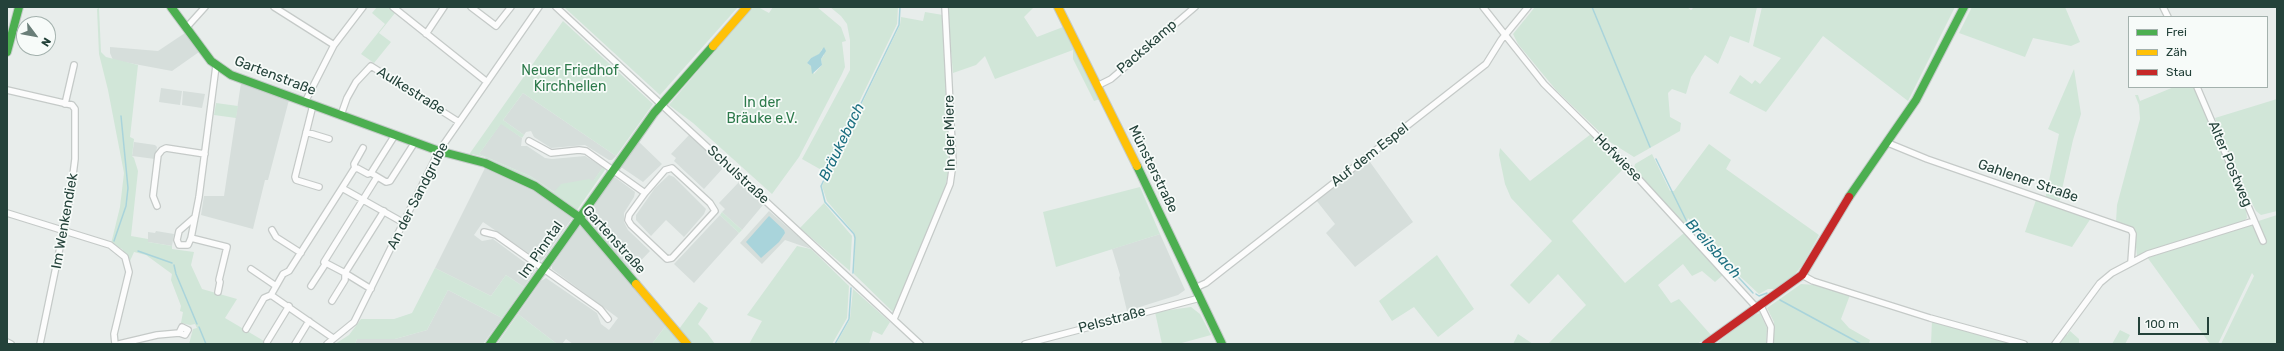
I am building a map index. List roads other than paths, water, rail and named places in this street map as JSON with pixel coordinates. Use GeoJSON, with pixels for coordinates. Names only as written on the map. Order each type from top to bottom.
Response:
{"type":"FeatureCollection","features":[{"type":"Feature","properties":{"kind":"street"},"geometry":{"type":"LineString","coordinates":[[7,52],[19,7]]}},
{"type":"Feature","properties":{"kind":"street","name":"Gartenstraße"},"geometry":{"type":"LineString","coordinates":[[171,7],[216,66],[231,75],[439,151],[485,163],[528,182],[579,217],[687,344]]}},
{"type":"Feature","properties":{"kind":"street"},"geometry":{"type":"LineString","coordinates":[[186,28],[205,7]]}},
{"type":"Feature","properties":{"kind":"street"},"geometry":{"type":"LineString","coordinates":[[274,7],[334,45]]}},
{"type":"Feature","properties":{"kind":"street"},"geometry":{"type":"LineString","coordinates":[[305,102],[334,45],[363,7]]}},
{"type":"Feature","properties":{"kind":"street"},"geometry":{"type":"LineString","coordinates":[[393,7],[487,82]]}},
{"type":"Feature","properties":{"kind":"street"},"geometry":{"type":"LineString","coordinates":[[426,34],[444,7]]}},
{"type":"Feature","properties":{"kind":"street"},"geometry":{"type":"LineString","coordinates":[[471,7],[496,26],[511,7]]}},
{"type":"Feature","properties":{"kind":"street","name":"An der Sandgrube"},"geometry":{"type":"LineString","coordinates":[[327,344],[352,324],[371,289],[439,151],[539,7]]}},
{"type":"Feature","properties":{"kind":"street","name":"Schulstraße"},"geometry":{"type":"LineString","coordinates":[[556,7],[920,344]]}},
{"type":"Feature","properties":{"kind":"street","name":"Im Pinntal"},"geometry":{"type":"LineString","coordinates":[[490,344],[579,217],[661,104],[748,7]]}},
{"type":"Feature","properties":{"kind":"street","name":"In der Miere"},"geometry":{"type":"LineString","coordinates":[[894,319],[950,184],[953,163],[945,7]]}},
{"type":"Feature","properties":{"kind":"street","name":"Münsterstraße"},"geometry":{"type":"LineString","coordinates":[[1058,7],[1099,85],[1222,344]]}},
{"type":"Feature","properties":{"kind":"street","name":"Packskamp"},"geometry":{"type":"LineString","coordinates":[[1099,85],[1111,79],[1194,7]]}},
{"type":"Feature","properties":{"kind":"street","name":"Hofwiese"},"geometry":{"type":"LineString","coordinates":[[1483,7],[1544,84],[1626,165],[1758,306],[1771,326],[1770,344]]}},
{"type":"Feature","properties":{"kind":"street","name":"Auf dem Espel"},"geometry":{"type":"LineString","coordinates":[[1196,288],[1212,278],[1486,64],[1528,7]]}},
{"type":"Feature","properties":{"kind":"street"},"geometry":{"type":"LineString","coordinates":[[1706,344],[1758,306],[1793,283],[1802,275],[1840,211],[1916,100],[1964,7]]}},
{"type":"Feature","properties":{"kind":"street"},"geometry":{"type":"LineString","coordinates":[[2163,7],[2168,16]]}},
{"type":"Feature","properties":{"kind":"street"},"geometry":{"type":"LineString","coordinates":[[7,90],[65,104],[74,65]]}},
{"type":"Feature","properties":{"kind":"street"},"geometry":{"type":"LineString","coordinates":[[195,217],[179,231],[178,243],[186,247],[190,243],[195,217],[205,154],[216,66]]}},
{"type":"Feature","properties":{"kind":"street","name":"Aulkestraße"},"geometry":{"type":"LineString","coordinates":[[341,115],[347,98],[356,82],[362,73],[371,66],[459,122]]}},
{"type":"Feature","properties":{"kind":"street","name":"Alter Postweg"},"geometry":{"type":"LineString","coordinates":[[2197,88],[2264,241]]}},
{"type":"Feature","properties":{"kind":"street","name":"Im Wenkendiek"},"geometry":{"type":"LineString","coordinates":[[40,344],[64,230],[73,178],[75,110],[72,105],[65,104]]}},
{"type":"Feature","properties":{"kind":"street"},"geometry":{"type":"LineString","coordinates":[[313,105],[295,177],[296,180],[319,187]]}},
{"type":"Feature","properties":{"kind":"street"},"geometry":{"type":"LineString","coordinates":[[306,132],[329,139]]}},
{"type":"Feature","properties":{"kind":"street"},"geometry":{"type":"LineString","coordinates":[[371,173],[395,135]]}},
{"type":"Feature","properties":{"kind":"street"},"geometry":{"type":"LineString","coordinates":[[529,141],[551,153],[579,150],[586,151],[645,193]]}},
{"type":"Feature","properties":{"kind":"street"},"geometry":{"type":"LineString","coordinates":[[355,169],[368,174],[371,173],[386,182],[390,181],[415,142]]}},
{"type":"Feature","properties":{"kind":"street","name":"Gahlener Straße"},"geometry":{"type":"LineString","coordinates":[[1888,143],[1927,159],[2131,230],[2133,234],[2131,262]]}},
{"type":"Feature","properties":{"kind":"street"},"geometry":{"type":"LineString","coordinates":[[157,206],[153,196],[158,155],[162,150],[166,148],[205,154]]}},
{"type":"Feature","properties":{"kind":"street"},"geometry":{"type":"LineString","coordinates":[[246,329],[264,298],[271,295],[283,274],[289,271],[355,169],[354,164],[363,148]]}},
{"type":"Feature","properties":{"kind":"street"},"geometry":{"type":"LineString","coordinates":[[672,168],[710,203],[715,211],[669,259],[631,225],[628,220],[629,215],[645,193],[665,170],[672,168]]}},
{"type":"Feature","properties":{"kind":"street"},"geometry":{"type":"LineString","coordinates":[[311,286],[326,263],[324,262],[378,177]]}},
{"type":"Feature","properties":{"kind":"street"},"geometry":{"type":"LineString","coordinates":[[342,188],[404,223]]}},
{"type":"Feature","properties":{"kind":"street"},"geometry":{"type":"LineString","coordinates":[[332,301],[345,280],[345,273],[384,211]]}},
{"type":"Feature","properties":{"kind":"street"},"geometry":{"type":"LineString","coordinates":[[7,213],[110,245],[127,260],[129,272],[114,334],[115,344]]}},
{"type":"Feature","properties":{"kind":"street"},"geometry":{"type":"LineString","coordinates":[[2055,344],[2100,284],[2112,273],[2148,254],[2254,221]]}},
{"type":"Feature","properties":{"kind":"street"},"geometry":{"type":"LineString","coordinates":[[272,230],[276,237],[301,252]]}},
{"type":"Feature","properties":{"kind":"street"},"geometry":{"type":"LineString","coordinates":[[484,232],[496,235],[600,309],[608,319]]}},
{"type":"Feature","properties":{"kind":"street"},"geometry":{"type":"LineString","coordinates":[[191,238],[227,246],[219,280],[218,292]]}},
{"type":"Feature","properties":{"kind":"street"},"geometry":{"type":"LineString","coordinates":[[326,263],[371,289]]}},
{"type":"Feature","properties":{"kind":"street"},"geometry":{"type":"LineString","coordinates":[[251,269],[276,286]]}},
{"type":"Feature","properties":{"kind":"street"},"geometry":{"type":"LineString","coordinates":[[1802,275],[1813,281],[1892,306],[2024,344]]}},
{"type":"Feature","properties":{"kind":"street"},"geometry":{"type":"LineString","coordinates":[[271,295],[289,306],[333,338]]}},
{"type":"Feature","properties":{"kind":"street","name":"Pelsstraße"},"geometry":{"type":"LineString","coordinates":[[1025,344],[1200,298]]}},
{"type":"Feature","properties":{"kind":"street"},"geometry":{"type":"LineString","coordinates":[[267,342],[289,306]]}},
{"type":"Feature","properties":{"kind":"street"},"geometry":{"type":"LineString","coordinates":[[295,344],[309,321]]}},
{"type":"Feature","properties":{"kind":"street"},"geometry":{"type":"LineString","coordinates":[[119,344],[179,333]]}},
{"type":"Feature","properties":{"kind":"street"},"geometry":{"type":"LineString","coordinates":[[7,342],[12,344]]}},
{"type":"Feature","properties":{"kind":"water"},"geometry":{"type":"Polygon","coordinates":[[[824,47],[826,51],[821,59],[822,65],[812,74],[811,66],[807,63],[811,58],[819,54],[824,47]]]}},
{"type":"Feature","properties":{"kind":"water"},"geometry":{"type":"Polygon","coordinates":[[[769,216],[784,230],[785,233],[779,242],[761,258],[746,242],[769,216]]]}},
{"type":"Feature","properties":{"kind":"waterway","name":"Bräukebach"},"geometry":{"type":"LineString","coordinates":[[853,273],[854,234],[825,202],[821,186],[899,25],[900,7]]}},
{"type":"Feature","properties":{"kind":"waterway","name":"Breilsbach"},"geometry":{"type":"LineString","coordinates":[[1592,7],[1650,147]]}},
{"type":"Feature","properties":{"kind":"waterway"},"geometry":{"type":"LineString","coordinates":[[114,241],[126,206],[128,188],[121,116]]}},
{"type":"Feature","properties":{"kind":"waterway","name":"Breilsbach"},"geometry":{"type":"LineString","coordinates":[[1656,159],[1687,222],[1753,293]]}},
{"type":"Feature","properties":{"kind":"waterway"},"geometry":{"type":"LineString","coordinates":[[138,251],[172,263]]}},
{"type":"Feature","properties":{"kind":"waterway"},"geometry":{"type":"LineString","coordinates":[[174,265],[176,274],[197,324]]}},
{"type":"Feature","properties":{"kind":"waterway","name":"Bräukebach"},"geometry":{"type":"LineString","coordinates":[[835,344],[849,319],[851,288]]}},
{"type":"Feature","properties":{"kind":"waterway","name":"Breilsbach"},"geometry":{"type":"LineString","coordinates":[[1756,294],[1759,296],[1767,293]]}},
{"type":"Feature","properties":{"kind":"waterway","name":"Breilsbach"},"geometry":{"type":"LineString","coordinates":[[1780,300],[1861,344]]}},
{"type":"Feature","properties":{"kind":"waterway"},"geometry":{"type":"LineString","coordinates":[[199,327],[206,344]]}},
{"type":"Feature","properties":{"kind":"park label","name":"Neuer Friedhof Kirchhellen"},"geometry":{"type":"Point","coordinates":[570,80]}},
{"type":"Feature","properties":{"kind":"park label","name":"In der Bräuke e.V."},"geometry":{"type":"Point","coordinates":[762,112]}}]}
